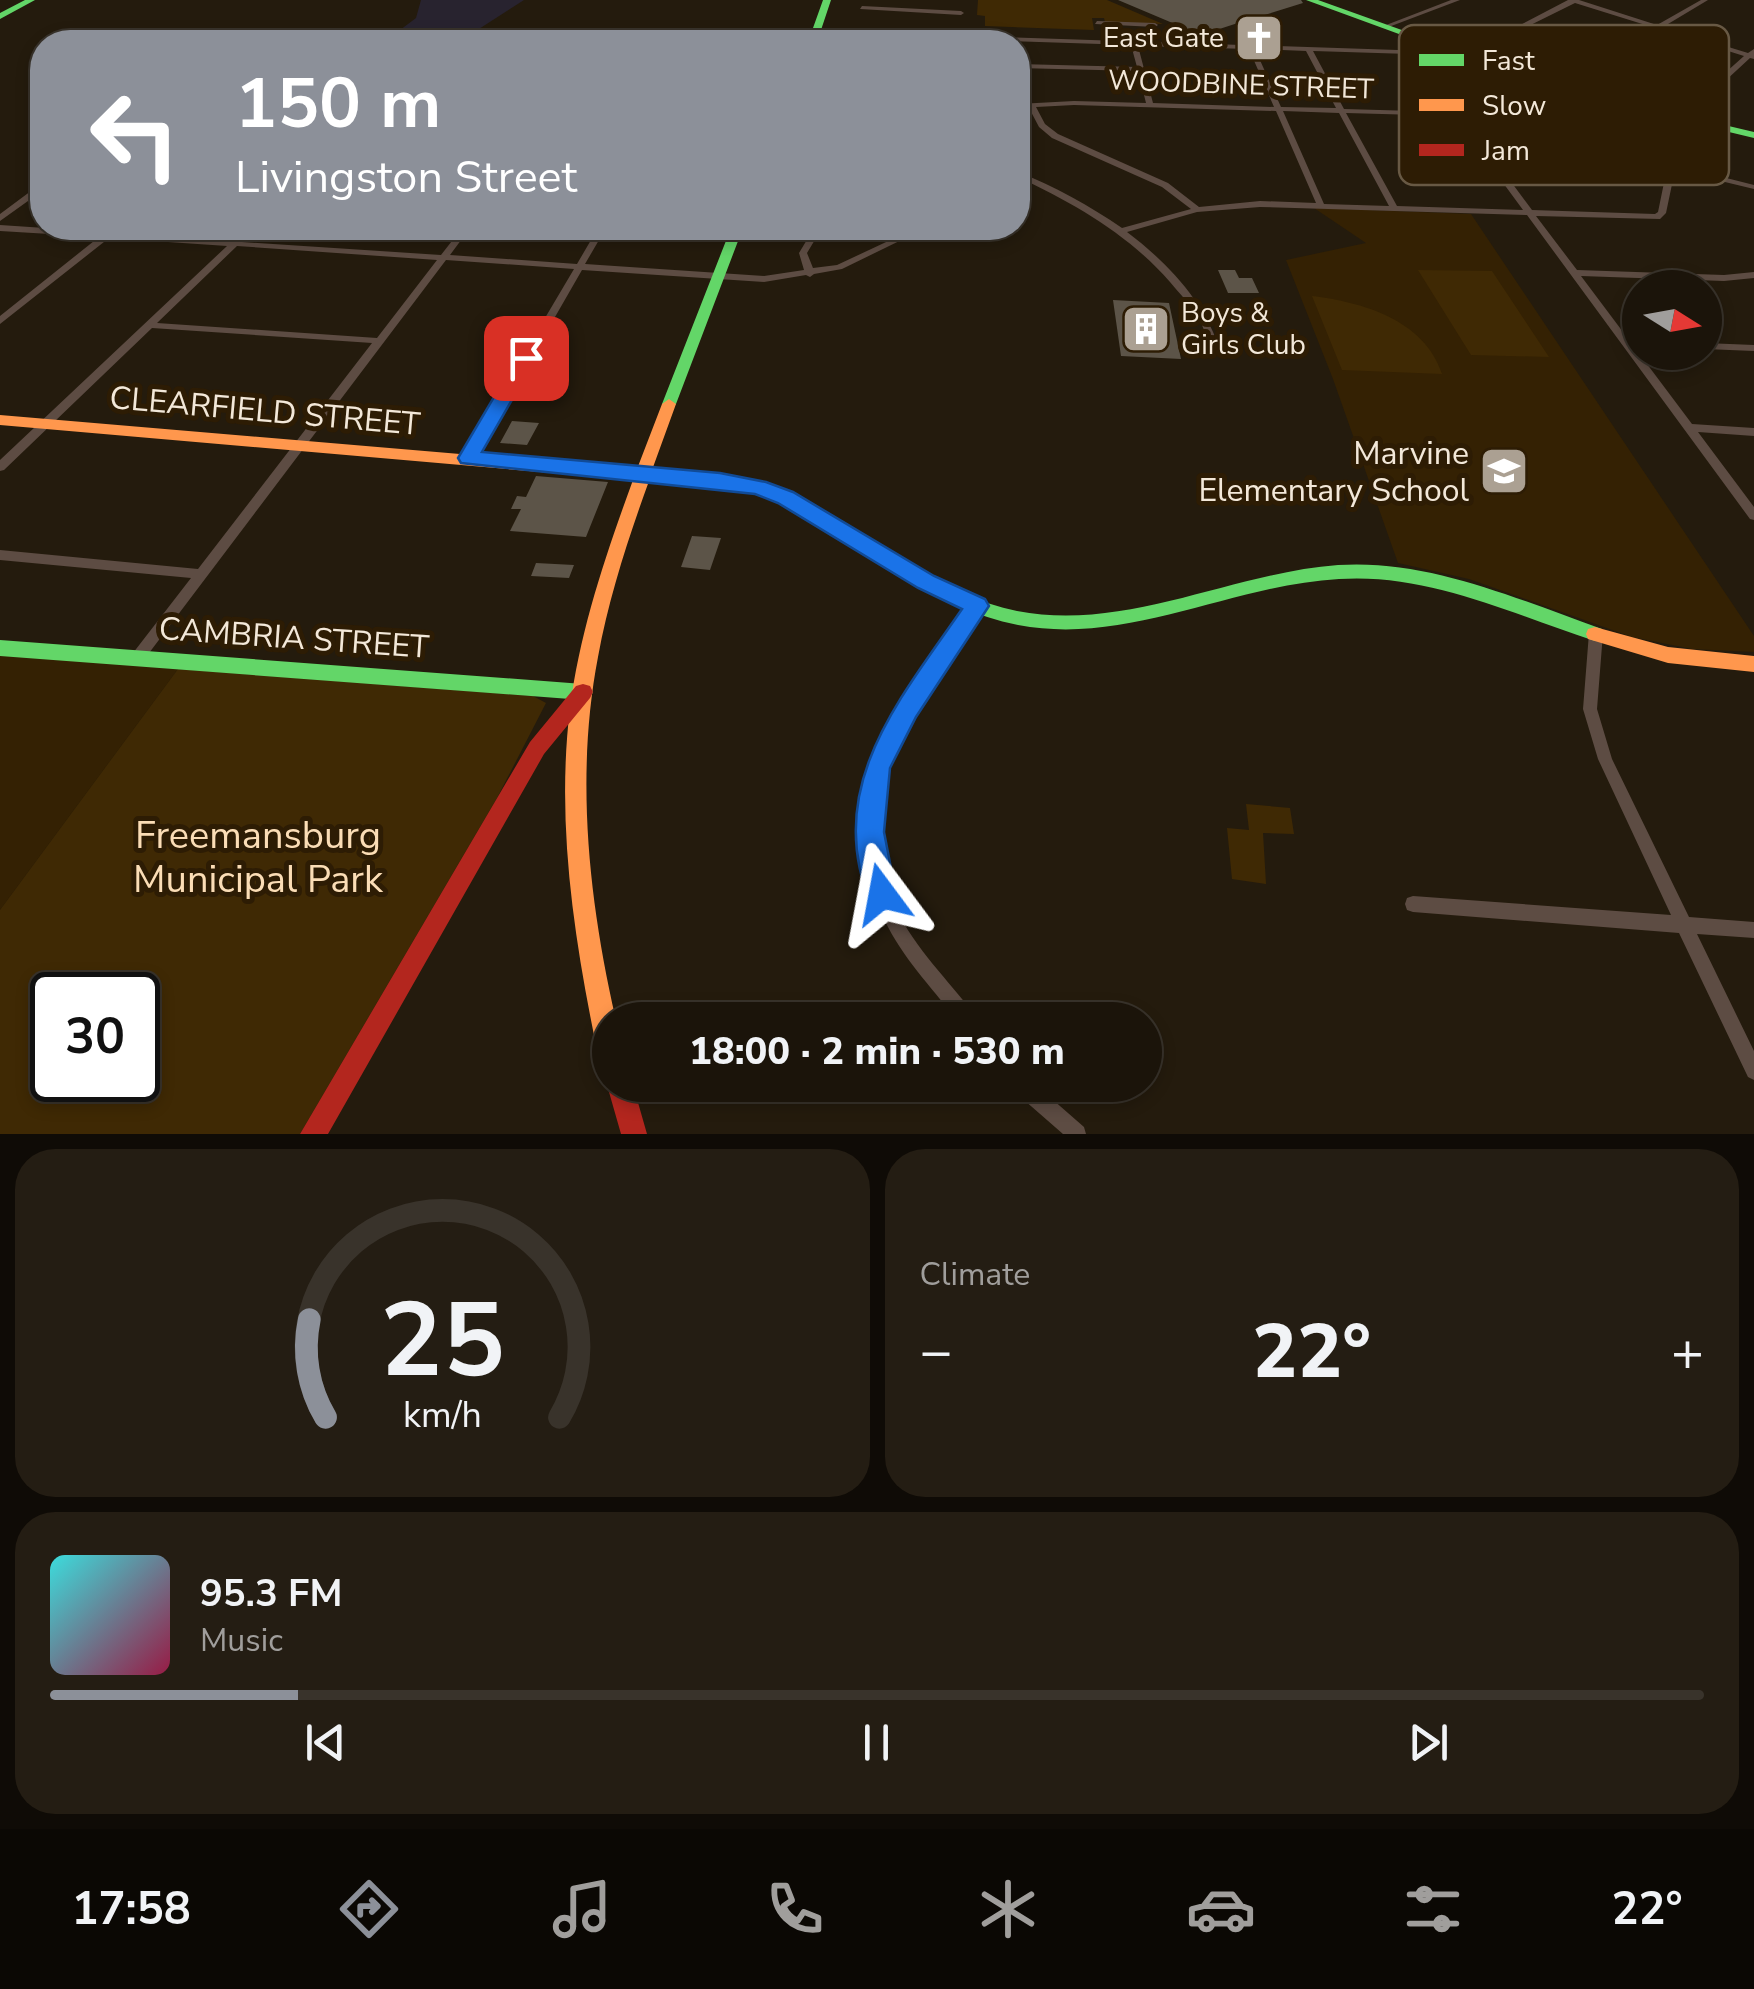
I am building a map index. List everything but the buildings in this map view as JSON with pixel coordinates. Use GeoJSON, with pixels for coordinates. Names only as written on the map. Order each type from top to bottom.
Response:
{"type":"FeatureCollection","features":[{"type":"Feature","properties":{"kind":"street"},"geometry":{"type":"LineString","coordinates":[[0,16],[32,0]]}},
{"type":"Feature","properties":{"kind":"street"},"geometry":{"type":"LineString","coordinates":[[817,30],[828,0]]}},
{"type":"Feature","properties":{"kind":"street"},"geometry":{"type":"LineString","coordinates":[[913,30],[920,0]]}},
{"type":"Feature","properties":{"kind":"street"},"geometry":{"type":"LineString","coordinates":[[1311,0],[1399,36]]}},
{"type":"Feature","properties":{"kind":"street"},"geometry":{"type":"LineString","coordinates":[[1384,27],[1457,0]]}},
{"type":"Feature","properties":{"kind":"street"},"geometry":{"type":"LineString","coordinates":[[1523,25],[1574,0],[1651,25]]}},
{"type":"Feature","properties":{"kind":"street"},"geometry":{"type":"LineString","coordinates":[[1661,25],[1705,0]]}},
{"type":"Feature","properties":{"kind":"street"},"geometry":{"type":"LineString","coordinates":[[862,8],[961,13]]}},
{"type":"Feature","properties":{"kind":"street"},"geometry":{"type":"LineString","coordinates":[[1100,42],[1096,21],[1154,26]]}},
{"type":"Feature","properties":{"kind":"street"},"geometry":{"type":"LineString","coordinates":[[1030,41],[1399,47]]}},
{"type":"Feature","properties":{"kind":"street"},"geometry":{"type":"LineString","coordinates":[[1134,43],[1150,105]]}},
{"type":"Feature","properties":{"kind":"street"},"geometry":{"type":"LineString","coordinates":[[1250,47],[1321,206]]}},
{"type":"Feature","properties":{"kind":"street"},"geometry":{"type":"LineString","coordinates":[[1308,48],[1394,208]]}},
{"type":"Feature","properties":{"kind":"street"},"geometry":{"type":"LineString","coordinates":[[1729,75],[1752,55]]}},
{"type":"Feature","properties":{"kind":"street"},"geometry":{"type":"LineString","coordinates":[[1030,66],[1140,69]]}},
{"type":"Feature","properties":{"kind":"street"},"geometry":{"type":"LineString","coordinates":[[1030,105],[1042,125],[1055,136],[1165,185],[1197,210]]}},
{"type":"Feature","properties":{"kind":"street","name":"WOODBINE STREET"},"geometry":{"type":"LineString","coordinates":[[1030,105],[1399,112]]}},
{"type":"Feature","properties":{"kind":"street"},"geometry":{"type":"LineString","coordinates":[[1729,128],[1754,134]]}},
{"type":"Feature","properties":{"kind":"street"},"geometry":{"type":"LineString","coordinates":[[1030,181],[1084,205],[1123,230],[1200,308],[1216,353]]}},
{"type":"Feature","properties":{"kind":"street","name":"WOODBINE STREET"},"geometry":{"type":"LineString","coordinates":[[1729,181],[1754,187]]}},
{"type":"Feature","properties":{"kind":"street"},"geometry":{"type":"LineString","coordinates":[[1510,185],[1574,273],[1622,329]]}},
{"type":"Feature","properties":{"kind":"street"},"geometry":{"type":"LineString","coordinates":[[1123,230],[1197,210],[1260,204],[1657,217],[1662,212],[1667,185]]}},
{"type":"Feature","properties":{"kind":"street"},"geometry":{"type":"LineString","coordinates":[[0,218],[30,197]]}},
{"type":"Feature","properties":{"kind":"street"},"geometry":{"type":"LineString","coordinates":[[0,228],[30,230]]}},
{"type":"Feature","properties":{"kind":"street"},"geometry":{"type":"LineString","coordinates":[[3,316],[101,240]]}},
{"type":"Feature","properties":{"kind":"street"},"geometry":{"type":"LineString","coordinates":[[170,240],[777,279],[846,264],[897,240]]}},
{"type":"Feature","properties":{"kind":"street"},"geometry":{"type":"LineString","coordinates":[[0,466],[238,240]]}},
{"type":"Feature","properties":{"kind":"street"},"geometry":{"type":"LineString","coordinates":[[138,657],[456,240]]}},
{"type":"Feature","properties":{"kind":"street"},"geometry":{"type":"LineString","coordinates":[[468,458],[595,240]]}},
{"type":"Feature","properties":{"kind":"street"},"geometry":{"type":"LineString","coordinates":[[598,1002],[589,963],[576,854],[582,692],[600,603],[644,473],[732,240]]}},
{"type":"Feature","properties":{"kind":"street"},"geometry":{"type":"LineString","coordinates":[[810,274],[803,253],[811,240]]}},
{"type":"Feature","properties":{"kind":"street"},"geometry":{"type":"LineString","coordinates":[[1574,273],[1724,278],[1754,275]]}},
{"type":"Feature","properties":{"kind":"street"},"geometry":{"type":"LineString","coordinates":[[151,325],[380,342]]}},
{"type":"Feature","properties":{"kind":"street"},"geometry":{"type":"LineString","coordinates":[[1722,347],[1754,348]]}},
{"type":"Feature","properties":{"kind":"street"},"geometry":{"type":"LineString","coordinates":[[1652,370],[1754,516]]}},
{"type":"Feature","properties":{"kind":"street","name":"CLEARFIELD STREET"},"geometry":{"type":"LineString","coordinates":[[0,420],[733,482],[769,490],[926,582],[977,606],[1018,619],[1080,623],[1118,618],[1303,576],[1378,571],[1465,586],[1664,654],[1754,664]]}},
{"type":"Feature","properties":{"kind":"street"},"geometry":{"type":"LineString","coordinates":[[1691,428],[1754,432]]}},
{"type":"Feature","properties":{"kind":"street"},"geometry":{"type":"LineString","coordinates":[[0,555],[201,574]]}},
{"type":"Feature","properties":{"kind":"street"},"geometry":{"type":"LineString","coordinates":[[955,1002],[891,916],[873,860],[870,813],[877,768],[890,737],[977,606]]}},
{"type":"Feature","properties":{"kind":"street"},"geometry":{"type":"LineString","coordinates":[[1596,633],[1589,695],[1596,734],[1754,1071]]}},
{"type":"Feature","properties":{"kind":"street","name":"CAMBRIA STREET"},"geometry":{"type":"LineString","coordinates":[[0,648],[582,692]]}},
{"type":"Feature","properties":{"kind":"street"},"geometry":{"type":"LineString","coordinates":[[313,1134],[537,748],[582,692]]}},
{"type":"Feature","properties":{"kind":"street"},"geometry":{"type":"LineString","coordinates":[[1413,904],[1754,930]]}},
{"type":"Feature","properties":{"kind":"street"},"geometry":{"type":"LineString","coordinates":[[625,1102],[634,1134]]}},
{"type":"Feature","properties":{"kind":"street"},"geometry":{"type":"LineString","coordinates":[[1041,1102],[1077,1134]]}},
{"type":"Feature","properties":{"kind":"shaded area"},"geometry":{"type":"Polygon","coordinates":[[[421,0],[524,0],[477,30],[400,30],[416,18],[421,0]]]}},
{"type":"Feature","properties":{"kind":"shaded area","name":"Marvine Elementary School"},"geometry":{"type":"Polygon","coordinates":[[[1314,208],[1471,214],[1754,636],[1754,652],[1692,649],[1632,637],[1469,579],[1398,563],[1286,260],[1366,243],[1314,208]]]}},
{"type":"Feature","properties":{"kind":"shaded area"},"geometry":{"type":"Polygon","coordinates":[[[0,655],[178,669],[0,910],[0,655]]]}},
{"type":"Feature","properties":{"kind":"green space"},"geometry":{"type":"Polygon","coordinates":[[[978,0],[1107,0],[1163,24],[1092,18],[1094,30],[985,26],[985,16],[977,15],[978,0]]]}},
{"type":"Feature","properties":{"kind":"green space"},"geometry":{"type":"Polygon","coordinates":[[[1418,270],[1492,271],[1549,357],[1471,355],[1418,270]]]}},
{"type":"Feature","properties":{"kind":"green space"},"geometry":{"type":"Polygon","coordinates":[[[1312,296],[1371,309],[1407,327],[1434,355],[1442,374],[1342,370],[1312,296]]]}},
{"type":"Feature","properties":{"kind":"green space","name":"Freemansburg Municipal Park"},"geometry":{"type":"Polygon","coordinates":[[[178,669],[533,696],[546,703],[497,798],[300,1134],[0,1134],[0,910],[178,669]]]}},
{"type":"Feature","properties":{"kind":"green space"},"geometry":{"type":"Polygon","coordinates":[[[1246,804],[1290,808],[1294,834],[1263,833],[1266,884],[1232,879],[1227,828],[1249,830],[1246,804]]]}},
{"type":"Feature","properties":{"kind":"traffic: fast"},"geometry":{"type":"LineString","coordinates":[[0,16],[31,0]]}},
{"type":"Feature","properties":{"kind":"traffic: fast"},"geometry":{"type":"LineString","coordinates":[[816,30],[827,0]]}},
{"type":"Feature","properties":{"kind":"traffic: fast"},"geometry":{"type":"LineString","coordinates":[[1310,0],[1399,32]]}},
{"type":"Feature","properties":{"kind":"traffic: fast"},"geometry":{"type":"LineString","coordinates":[[1729,129],[1754,135]]}},
{"type":"Feature","properties":{"kind":"traffic: fast"},"geometry":{"type":"LineString","coordinates":[[669,404],[732,240]]}},
{"type":"Feature","properties":{"kind":"traffic: fast"},"geometry":{"type":"LineString","coordinates":[[700,480],[767,491],[830,521],[951,595],[1017,618],[1058,623],[1098,621],[1298,577],[1371,572],[1404,575],[1469,590],[1595,634]]}},
{"type":"Feature","properties":{"kind":"traffic: fast"},"geometry":{"type":"LineString","coordinates":[[0,648],[583,692]]}},
{"type":"Feature","properties":{"kind":"traffic: slow"},"geometry":{"type":"LineString","coordinates":[[599,1002],[578,855],[576,756],[580,707],[604,593],[669,404]]}},
{"type":"Feature","properties":{"kind":"traffic: slow"},"geometry":{"type":"LineString","coordinates":[[0,420],[700,480]]}},
{"type":"Feature","properties":{"kind":"traffic: slow"},"geometry":{"type":"LineString","coordinates":[[1595,634],[1668,655],[1754,664]]}},
{"type":"Feature","properties":{"kind":"traffic: jam"},"geometry":{"type":"LineString","coordinates":[[313,1134],[537,748],[583,692]]}},
{"type":"Feature","properties":{"kind":"traffic: jam"},"geometry":{"type":"LineString","coordinates":[[625,1102],[634,1134]]}},
{"type":"Feature","properties":{"kind":"place","name":"East Gate"},"geometry":{"type":"Point","coordinates":[1259,38]}},
{"type":"Feature","properties":{"kind":"place","name":"Boys & Girls Club"},"geometry":{"type":"Point","coordinates":[1146,329]}},
{"type":"Feature","properties":{"kind":"place","name":"Marvine Elementary School"},"geometry":{"type":"Point","coordinates":[1504,471]}},
{"type":"Feature","properties":{"kind":"route"},"geometry":{"type":"LineString","coordinates":[[526,358],[468,458],[720,480],[759,487],[786,498],[926,582],[977,606],[890,737],[877,768],[870,832],[882,894]]}}]}
